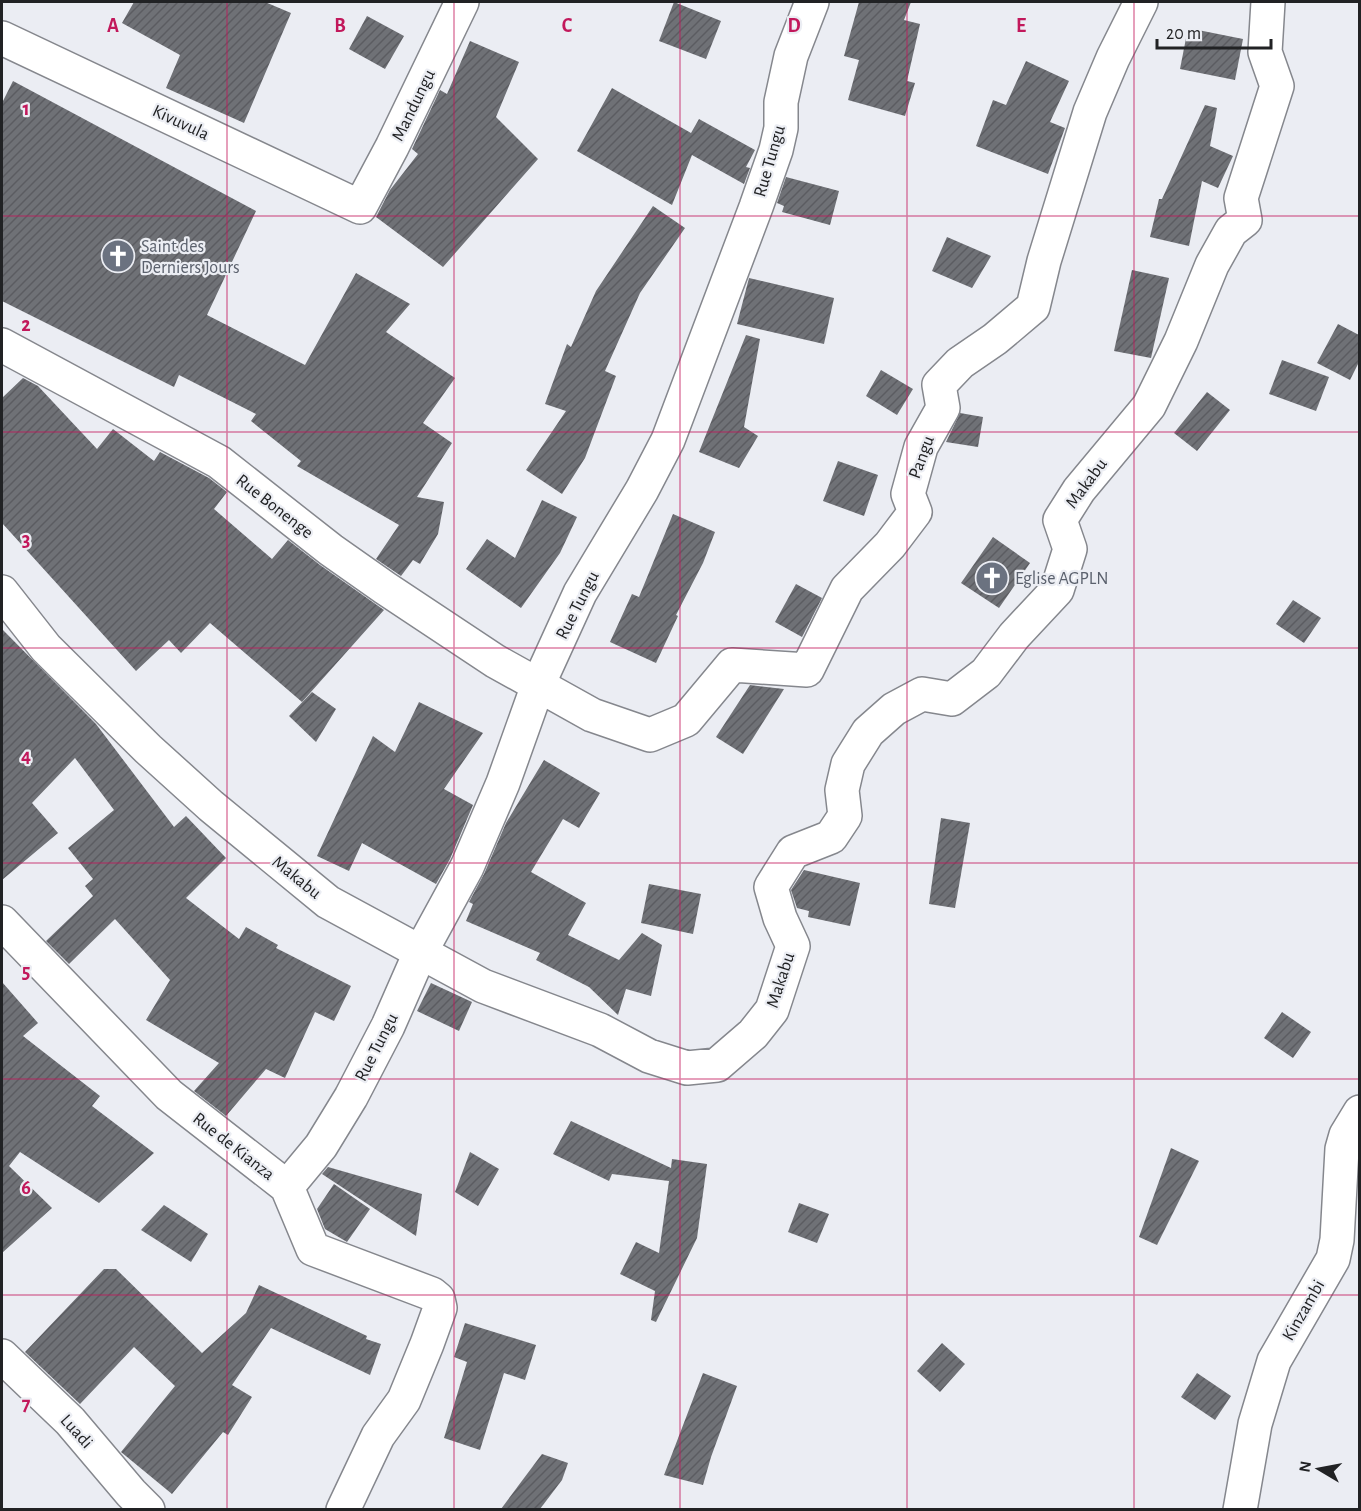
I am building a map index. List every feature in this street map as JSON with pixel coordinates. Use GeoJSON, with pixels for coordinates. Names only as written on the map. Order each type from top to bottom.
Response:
{"type":"FeatureCollection","features":[{"type":"Feature","properties":{"kind":"street","name":"Mandungu"},"geometry":{"type":"LineString","coordinates":[[360,207],[392,147],[462,2]]}},
{"type":"Feature","properties":{"kind":"street","name":"Rue Tungu"},"geometry":{"type":"LineString","coordinates":[[287,1187],[321,1146],[351,1097],[388,1026],[420,953],[467,867],[503,783],[538,685],[580,593],[642,490],[668,440],[776,150],[791,56],[812,2]]}},
{"type":"Feature","properties":{"kind":"street","name":"Pangu"},"geometry":{"type":"LineString","coordinates":[[538,685],[592,715],[650,735],[686,720],[732,665],[807,670],[847,589],[890,545],[915,512],[908,494],[921,447],[944,408],[939,385],[960,363],[995,339],[1033,307],[1047,251],[1090,112],[1113,58],[1141,2]]}},
{"type":"Feature","properties":{"kind":"street","name":"Makabu"},"geometry":{"type":"LineString","coordinates":[[2,592],[46,648],[148,749],[211,806],[328,902],[483,986],[600,1030],[649,1056],[687,1068],[717,1065],[753,1034],[772,1010],[793,946],[780,918],[771,887],[792,852],[831,837],[845,816],[842,790],[848,764],[868,732],[894,709],[922,693],[952,699],[986,673],[1014,636],[1057,590],[1070,549],[1060,520],[1079,490],[1149,406],[1181,341],[1212,265],[1231,231],[1245,220],[1242,198],[1277,87],[1265,52],[1268,2]]}},
{"type":"Feature","properties":{"kind":"street","name":"Kivuvula"},"geometry":{"type":"LineString","coordinates":[[2,38],[360,207]]}},
{"type":"Feature","properties":{"kind":"street","name":"Rue Bonenge"},"geometry":{"type":"LineString","coordinates":[[2,345],[219,462],[331,550],[385,588],[495,661],[538,685]]}},
{"type":"Feature","properties":{"kind":"street","name":"Rue de Kianza"},"geometry":{"type":"LineString","coordinates":[[2,922],[169,1095],[287,1187],[312,1249],[432,1294],[438,1299],[440,1308],[404,1400],[378,1436],[343,1509]]}},
{"type":"Feature","properties":{"kind":"street","name":"Kinzambi"},"geometry":{"type":"LineString","coordinates":[[1240,1509],[1255,1424],[1274,1361],[1333,1259],[1337,1240],[1342,1149],[1346,1135],[1359,1112]]}},
{"type":"Feature","properties":{"kind":"street","name":"Luadi"},"geometry":{"type":"LineString","coordinates":[[2,1356],[70,1421],[130,1493],[148,1509]]}},
{"type":"Feature","properties":{"kind":"building"},"geometry":{"type":"Polygon","coordinates":[[[134,2],[265,2],[291,13],[244,123],[166,88],[180,55],[122,23],[134,2]]]}},
{"type":"Feature","properties":{"kind":"building"},"geometry":{"type":"Polygon","coordinates":[[[674,2],[721,21],[706,59],[659,41],[674,2]]]}},
{"type":"Feature","properties":{"kind":"building"},"geometry":{"type":"Polygon","coordinates":[[[859,2],[911,2],[904,20],[920,24],[907,81],[915,83],[905,116],[848,100],[859,60],[844,56],[859,2]]]}},
{"type":"Feature","properties":{"kind":"building"},"geometry":{"type":"Polygon","coordinates":[[[367,16],[404,36],[385,69],[349,49],[367,16]]]}},
{"type":"Feature","properties":{"kind":"building"},"geometry":{"type":"Polygon","coordinates":[[[1188,28],[1243,39],[1235,80],[1180,69],[1188,28]]]}},
{"type":"Feature","properties":{"kind":"building"},"geometry":{"type":"Polygon","coordinates":[[[470,41],[519,62],[496,117],[538,159],[443,267],[376,217],[390,190],[418,154],[412,149],[440,90],[447,94],[470,41]]]}},
{"type":"Feature","properties":{"kind":"building"},"geometry":{"type":"Polygon","coordinates":[[[1026,61],[1069,81],[1050,122],[1065,128],[1048,174],[976,146],[993,100],[1006,105],[1026,61]]]}},
{"type":"Feature","properties":{"kind":"building"},"geometry":{"type":"Polygon","coordinates":[[[13,81],[256,211],[207,315],[305,365],[356,273],[410,304],[386,332],[455,378],[423,423],[452,443],[417,497],[444,502],[438,534],[420,564],[413,560],[401,576],[376,559],[399,525],[297,466],[301,461],[251,421],[256,414],[179,375],[174,387],[2,301],[2,103],[13,81]]]}},
{"type":"Feature","properties":{"kind":"building"},"geometry":{"type":"Polygon","coordinates":[[[612,88],[691,133],[699,119],[755,150],[746,167],[750,168],[744,184],[692,155],[672,205],[577,151],[612,88]]]}},
{"type":"Feature","properties":{"kind":"building"},"geometry":{"type":"Polygon","coordinates":[[[1205,105],[1217,108],[1210,146],[1233,156],[1218,188],[1202,181],[1189,246],[1150,237],[1159,199],[1162,199],[1205,105]]]}},
{"type":"Feature","properties":{"kind":"building"},"geometry":{"type":"Polygon","coordinates":[[[786,177],[839,191],[830,225],[782,212],[784,206],[777,203],[786,177]]]}},
{"type":"Feature","properties":{"kind":"building"},"geometry":{"type":"Polygon","coordinates":[[[653,206],[685,228],[640,293],[605,371],[616,376],[585,458],[562,494],[526,470],[566,411],[545,404],[567,344],[571,347],[596,291],[653,206]]]}},
{"type":"Feature","properties":{"kind":"building"},"geometry":{"type":"Polygon","coordinates":[[[947,237],[991,256],[972,288],[932,271],[947,237]]]}},
{"type":"Feature","properties":{"kind":"building"},"geometry":{"type":"Polygon","coordinates":[[[1132,270],[1169,278],[1151,358],[1114,351],[1132,270]]]}},
{"type":"Feature","properties":{"kind":"building"},"geometry":{"type":"Polygon","coordinates":[[[749,278],[834,298],[824,344],[737,324],[749,278]]]}},
{"type":"Feature","properties":{"kind":"building"},"geometry":{"type":"Polygon","coordinates":[[[1338,324],[1359,335],[1359,362],[1350,380],[1317,363],[1338,324]]]}},
{"type":"Feature","properties":{"kind":"building"},"geometry":{"type":"Polygon","coordinates":[[[746,335],[760,339],[744,427],[758,436],[739,468],[699,452],[746,335]]]}},
{"type":"Feature","properties":{"kind":"building"},"geometry":{"type":"Polygon","coordinates":[[[1282,360],[1329,377],[1316,411],[1269,394],[1282,360]]]}},
{"type":"Feature","properties":{"kind":"building"},"geometry":{"type":"Polygon","coordinates":[[[881,370],[913,389],[897,415],[866,396],[881,370]]]}},
{"type":"Feature","properties":{"kind":"building"},"geometry":{"type":"Polygon","coordinates":[[[23,378],[38,386],[97,449],[113,429],[154,461],[160,452],[209,478],[227,492],[214,509],[272,559],[288,540],[384,610],[302,702],[210,623],[181,653],[169,640],[136,671],[2,523],[2,398],[23,378]]]}},
{"type":"Feature","properties":{"kind":"building"},"geometry":{"type":"Polygon","coordinates":[[[1207,392],[1230,410],[1197,451],[1174,433],[1207,392]]]}},
{"type":"Feature","properties":{"kind":"building"},"geometry":{"type":"Polygon","coordinates":[[[960,413],[983,417],[978,447],[946,442],[960,413]]]}},
{"type":"Feature","properties":{"kind":"building"},"geometry":{"type":"Polygon","coordinates":[[[838,461],[878,475],[864,516],[823,501],[838,461]]]}},
{"type":"Feature","properties":{"kind":"building"},"geometry":{"type":"Polygon","coordinates":[[[542,500],[577,517],[560,553],[521,608],[466,569],[487,539],[515,558],[542,500]]]}},
{"type":"Feature","properties":{"kind":"building"},"geometry":{"type":"Polygon","coordinates":[[[673,514],[715,532],[656,663],[610,642],[632,594],[639,597],[673,514]]]}},
{"type":"Feature","properties":{"kind":"building","name":"Eglise AGPLN"},"geometry":{"type":"Polygon","coordinates":[[[993,537],[1030,563],[999,608],[961,583],[993,537]]]}},
{"type":"Feature","properties":{"kind":"building"},"geometry":{"type":"Polygon","coordinates":[[[796,584],[822,598],[802,637],[775,622],[796,584]]]}},
{"type":"Feature","properties":{"kind":"building"},"geometry":{"type":"Polygon","coordinates":[[[1293,600],[1321,618],[1304,643],[1276,624],[1293,600]]]}},
{"type":"Feature","properties":{"kind":"building"},"geometry":{"type":"Polygon","coordinates":[[[2,629],[96,724],[174,827],[186,816],[226,858],[186,898],[239,939],[246,927],[278,945],[276,948],[351,986],[334,1021],[315,1012],[285,1078],[266,1069],[226,1116],[194,1091],[219,1063],[146,1020],[170,980],[115,919],[69,964],[46,941],[93,896],[85,886],[93,879],[68,848],[114,810],[75,758],[32,803],[58,833],[2,880],[2,629]]]}},
{"type":"Feature","properties":{"kind":"building"},"geometry":{"type":"Polygon","coordinates":[[[750,685],[784,689],[743,754],[716,737],[750,685]]]}},
{"type":"Feature","properties":{"kind":"building"},"geometry":{"type":"Polygon","coordinates":[[[312,692],[336,709],[316,742],[289,716],[312,692]]]}},
{"type":"Feature","properties":{"kind":"building"},"geometry":{"type":"Polygon","coordinates":[[[419,702],[483,733],[444,789],[473,805],[450,859],[436,884],[362,843],[349,871],[317,856],[373,736],[395,752],[419,702]]]}},
{"type":"Feature","properties":{"kind":"building"},"geometry":{"type":"Polygon","coordinates":[[[544,760],[600,793],[579,828],[563,819],[531,872],[586,903],[568,935],[619,960],[642,933],[662,945],[651,996],[626,989],[618,1015],[589,987],[536,960],[540,953],[466,921],[473,904],[469,902],[506,823],[544,760]]]}},
{"type":"Feature","properties":{"kind":"building"},"geometry":{"type":"Polygon","coordinates":[[[941,818],[970,823],[955,908],[929,904],[941,818]]]}},
{"type":"Feature","properties":{"kind":"building"},"geometry":{"type":"Polygon","coordinates":[[[804,870],[860,883],[850,926],[808,917],[809,911],[797,908],[791,890],[804,870]]]}},
{"type":"Feature","properties":{"kind":"building"},"geometry":{"type":"Polygon","coordinates":[[[649,884],[701,894],[693,934],[641,923],[649,884]]]}},
{"type":"Feature","properties":{"kind":"building"},"geometry":{"type":"Polygon","coordinates":[[[2,982],[38,1023],[23,1036],[100,1096],[92,1106],[154,1153],[99,1203],[20,1152],[9,1166],[52,1208],[2,1253],[2,982]]]}},
{"type":"Feature","properties":{"kind":"building"},"geometry":{"type":"Polygon","coordinates":[[[431,983],[472,1002],[459,1031],[417,1011],[431,983]]]}},
{"type":"Feature","properties":{"kind":"building"},"geometry":{"type":"Polygon","coordinates":[[[1282,1012],[1311,1032],[1293,1058],[1264,1038],[1282,1012]]]}},
{"type":"Feature","properties":{"kind":"building"},"geometry":{"type":"Polygon","coordinates":[[[571,1121],[671,1168],[672,1159],[707,1164],[697,1238],[656,1322],[651,1320],[655,1291],[620,1274],[636,1242],[659,1253],[669,1181],[612,1174],[609,1181],[553,1154],[571,1121]]]}},
{"type":"Feature","properties":{"kind":"building"},"geometry":{"type":"Polygon","coordinates":[[[1171,1148],[1199,1161],[1157,1245],[1139,1237],[1171,1148]]]}},
{"type":"Feature","properties":{"kind":"building"},"geometry":{"type":"Polygon","coordinates":[[[470,1152],[499,1169],[478,1206],[455,1192],[470,1152]]]}},
{"type":"Feature","properties":{"kind":"building"},"geometry":{"type":"Polygon","coordinates":[[[328,1167],[422,1194],[416,1236],[322,1174],[328,1167]]]}},
{"type":"Feature","properties":{"kind":"building"},"geometry":{"type":"Polygon","coordinates":[[[334,1184],[370,1209],[347,1242],[325,1229],[317,1209],[334,1184]]]}},
{"type":"Feature","properties":{"kind":"building"},"geometry":{"type":"Polygon","coordinates":[[[799,1203],[829,1214],[817,1243],[788,1232],[799,1203]]]}},
{"type":"Feature","properties":{"kind":"building"},"geometry":{"type":"Polygon","coordinates":[[[164,1205],[208,1234],[191,1262],[141,1230],[164,1205]]]}},
{"type":"Feature","properties":{"kind":"building"},"geometry":{"type":"Polygon","coordinates":[[[104,1269],[116,1269],[202,1353],[246,1313],[259,1285],[367,1336],[366,1339],[381,1344],[370,1375],[271,1328],[232,1385],[252,1397],[228,1435],[223,1432],[172,1494],[121,1452],[175,1386],[134,1347],[80,1404],[25,1352],[104,1269]]]}},
{"type":"Feature","properties":{"kind":"building"},"geometry":{"type":"Polygon","coordinates":[[[465,1323],[536,1345],[525,1380],[504,1373],[480,1450],[444,1438],[467,1362],[454,1357],[465,1323]]]}},
{"type":"Feature","properties":{"kind":"building"},"geometry":{"type":"Polygon","coordinates":[[[942,1343],[965,1364],[940,1392],[917,1371],[942,1343]]]}},
{"type":"Feature","properties":{"kind":"building"},"geometry":{"type":"Polygon","coordinates":[[[703,1373],[737,1386],[703,1485],[664,1475],[703,1373]]]}},
{"type":"Feature","properties":{"kind":"building"},"geometry":{"type":"Polygon","coordinates":[[[1197,1373],[1231,1396],[1215,1420],[1181,1397],[1197,1373]]]}},
{"type":"Feature","properties":{"kind":"building"},"geometry":{"type":"Polygon","coordinates":[[[542,1454],[568,1463],[562,1480],[540,1509],[501,1509],[542,1454]]]}},
{"type":"Feature","properties":{"kind":"place","name":"Saint des Derniers Jours"},"geometry":{"type":"Point","coordinates":[118,256]}},
{"type":"Feature","properties":{"kind":"place","name":"Eglise AGPLN"},"geometry":{"type":"Point","coordinates":[992,578]}}]}
